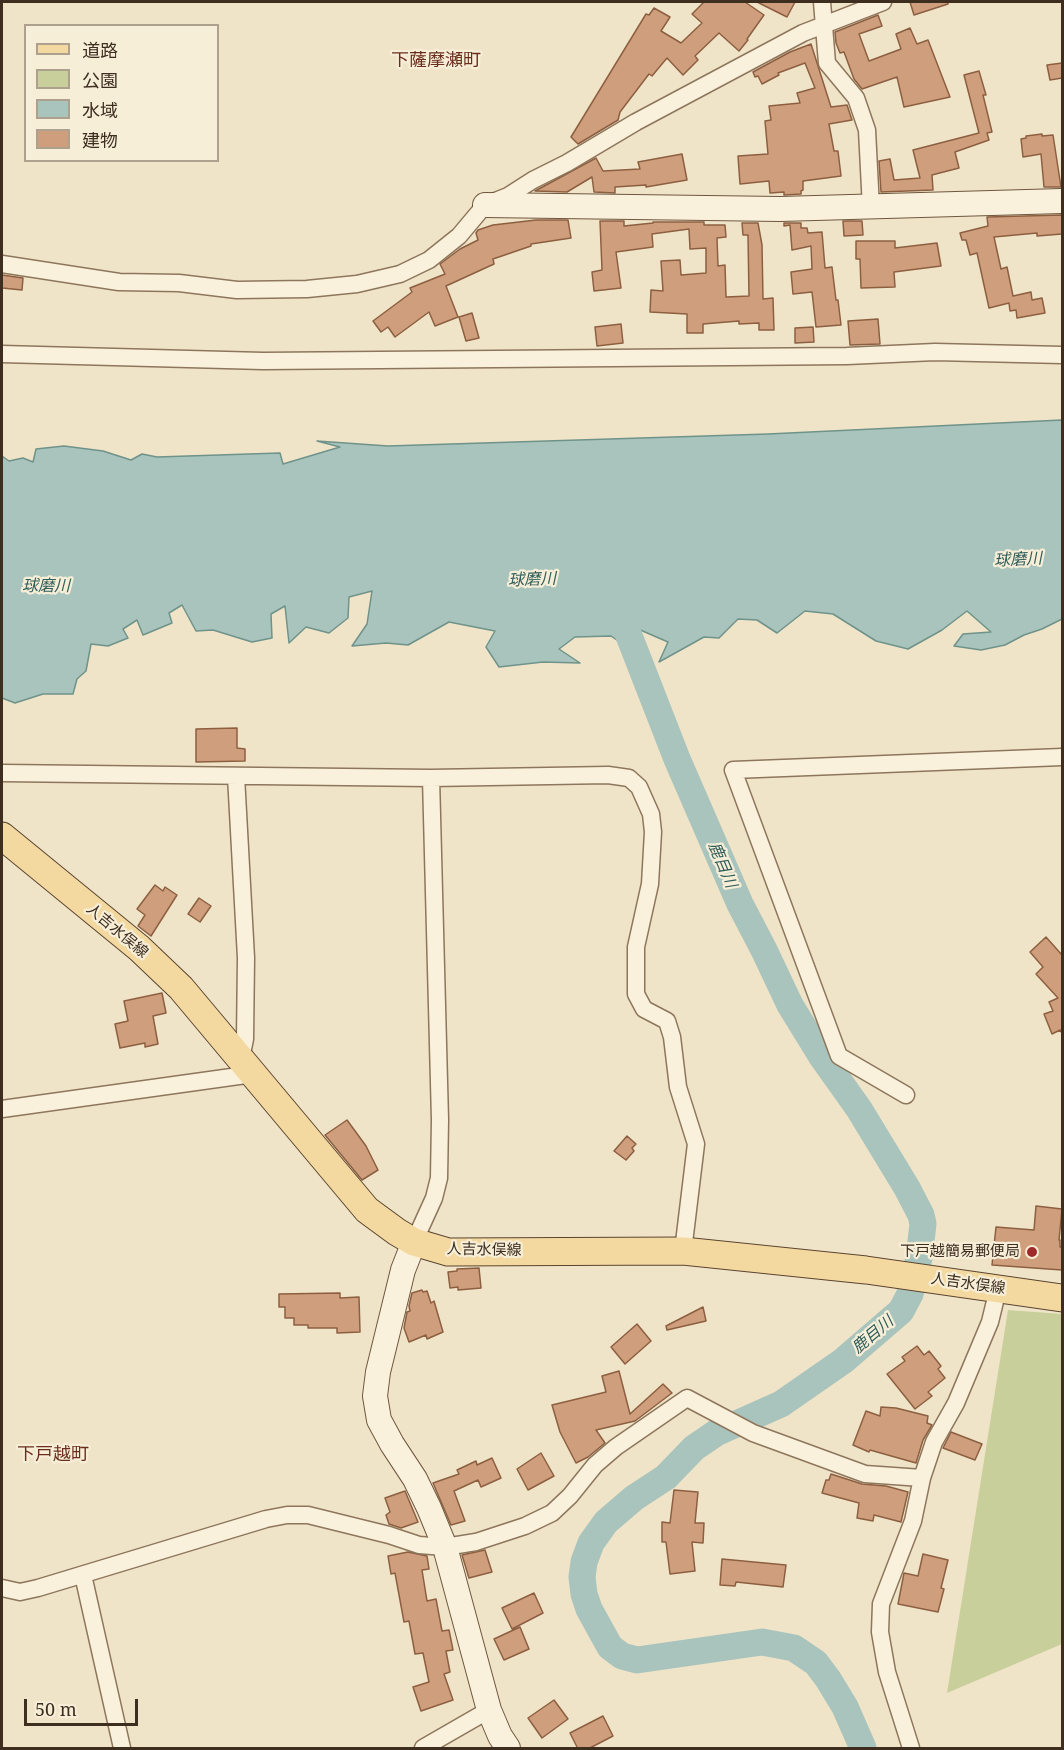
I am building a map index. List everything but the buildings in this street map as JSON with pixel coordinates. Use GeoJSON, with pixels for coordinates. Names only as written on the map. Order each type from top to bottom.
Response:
{"type":"FeatureCollection","features":[{"type":"Feature","properties":{"kind":"main road","name":"人吉水俣線"},"geometry":{"type":"LineString","coordinates":[[2,836],[147,956],[181,988],[367,1210],[414,1242],[448,1252],[683,1251],[866,1270],[1062,1298]]}},
{"type":"Feature","properties":{"kind":"street"},"geometry":{"type":"LineString","coordinates":[[822,2],[827,63],[856,98],[867,130],[871,208]]}},
{"type":"Feature","properties":{"kind":"street"},"geometry":{"type":"LineString","coordinates":[[2,264],[119,282],[179,283],[237,290],[307,289],[357,284],[400,274],[429,260],[459,236],[485,205],[508,196],[636,122],[803,33],[883,2]]}},
{"type":"Feature","properties":{"kind":"street"},"geometry":{"type":"LineString","coordinates":[[485,205],[780,209],[1062,201]]}},
{"type":"Feature","properties":{"kind":"street"},"geometry":{"type":"LineString","coordinates":[[2,354],[263,361],[846,356],[934,352],[1062,355]]}},
{"type":"Feature","properties":{"kind":"street"},"geometry":{"type":"LineString","coordinates":[[906,1095],[839,1056],[733,770],[1062,757]]}},
{"type":"Feature","properties":{"kind":"street"},"geometry":{"type":"LineString","coordinates":[[2,773],[431,778],[608,775],[629,778],[639,787],[651,814],[653,832],[650,884],[636,947],[636,994],[644,1009],[667,1022],[672,1037],[678,1087],[696,1144],[683,1251]]}},
{"type":"Feature","properties":{"kind":"street"},"geometry":{"type":"LineString","coordinates":[[2,1109],[247,1066],[246,958],[236,776]]}},
{"type":"Feature","properties":{"kind":"street"},"geometry":{"type":"LineString","coordinates":[[431,778],[440,1120],[439,1178],[434,1198],[403,1270],[378,1372],[375,1396],[379,1420],[415,1479],[445,1547],[489,1710],[508,1749]]}},
{"type":"Feature","properties":{"kind":"street"},"geometry":{"type":"LineString","coordinates":[[911,1749],[887,1672],[880,1632],[881,1604],[913,1521],[922,1478],[934,1442],[956,1403],[990,1322],[998,1289]]}},
{"type":"Feature","properties":{"kind":"street"},"geometry":{"type":"LineString","coordinates":[[2,1588],[20,1592],[287,1515],[308,1515],[420,1545],[445,1547],[476,1542],[525,1526],[552,1513],[570,1496],[595,1465],[616,1447],[687,1398],[753,1433],[865,1474],[922,1478]]}},
{"type":"Feature","properties":{"kind":"street"},"geometry":{"type":"LineString","coordinates":[[83,1575],[122,1749]]}},
{"type":"Feature","properties":{"kind":"street"},"geometry":{"type":"LineString","coordinates":[[423,1749],[489,1710]]}},
{"type":"Feature","properties":{"kind":"green space"},"geometry":{"type":"Polygon","coordinates":[[[1008,1310],[1062,1314],[1062,1644],[947,1693],[1008,1310]]]}},
{"type":"Feature","properties":{"kind":"water","name":"球磨川"},"geometry":{"type":"Polygon","coordinates":[[[1062,420],[1062,619],[1005,645],[981,650],[954,646],[963,634],[991,632],[967,611],[942,630],[908,649],[876,641],[833,614],[805,611],[777,633],[757,620],[738,619],[719,638],[704,637],[659,662],[668,642],[638,629],[624,645],[611,636],[575,637],[559,649],[580,663],[543,662],[499,667],[486,647],[495,631],[449,622],[408,645],[386,643],[352,646],[367,624],[372,591],[349,597],[348,618],[329,633],[306,627],[289,643],[285,606],[271,614],[272,638],[252,642],[213,630],[196,631],[182,605],[169,613],[172,623],[143,635],[137,620],[123,629],[128,638],[108,646],[91,644],[86,671],[77,679],[73,694],[43,694],[15,703],[2,698],[2,456],[9,461],[23,458],[33,462],[36,449],[64,446],[103,451],[131,460],[142,454],[157,457],[280,453],[283,464],[340,447],[317,441],[388,446],[768,434],[1062,420]]]}},
{"type":"Feature","properties":{"kind":"waterway","name":"鹿目川"},"geometry":{"type":"LineString","coordinates":[[617,605],[677,759],[740,904],[790,1005],[822,1057],[859,1109],[907,1188],[921,1215],[923,1224],[919,1258],[910,1294],[901,1311],[843,1361],[781,1404],[716,1433],[694,1448],[666,1477],[634,1498],[606,1522],[591,1543],[584,1562],[582,1577],[584,1594],[589,1609],[610,1647],[622,1656],[637,1660],[762,1642],[794,1648],[816,1663],[828,1679],[845,1707],[863,1748]]}},
{"type":"Feature","properties":{"kind":"place","name":"下戸越簡易郵便局"},"geometry":{"type":"Point","coordinates":[1032,1252]}},
{"type":"Feature","properties":{"kind":"district","name":"下薩摩瀬町"},"geometry":{"type":"Point","coordinates":[436,61]}},
{"type":"Feature","properties":{"kind":"district","name":"下戸越町"},"geometry":{"type":"Point","coordinates":[53,1455]}}]}
